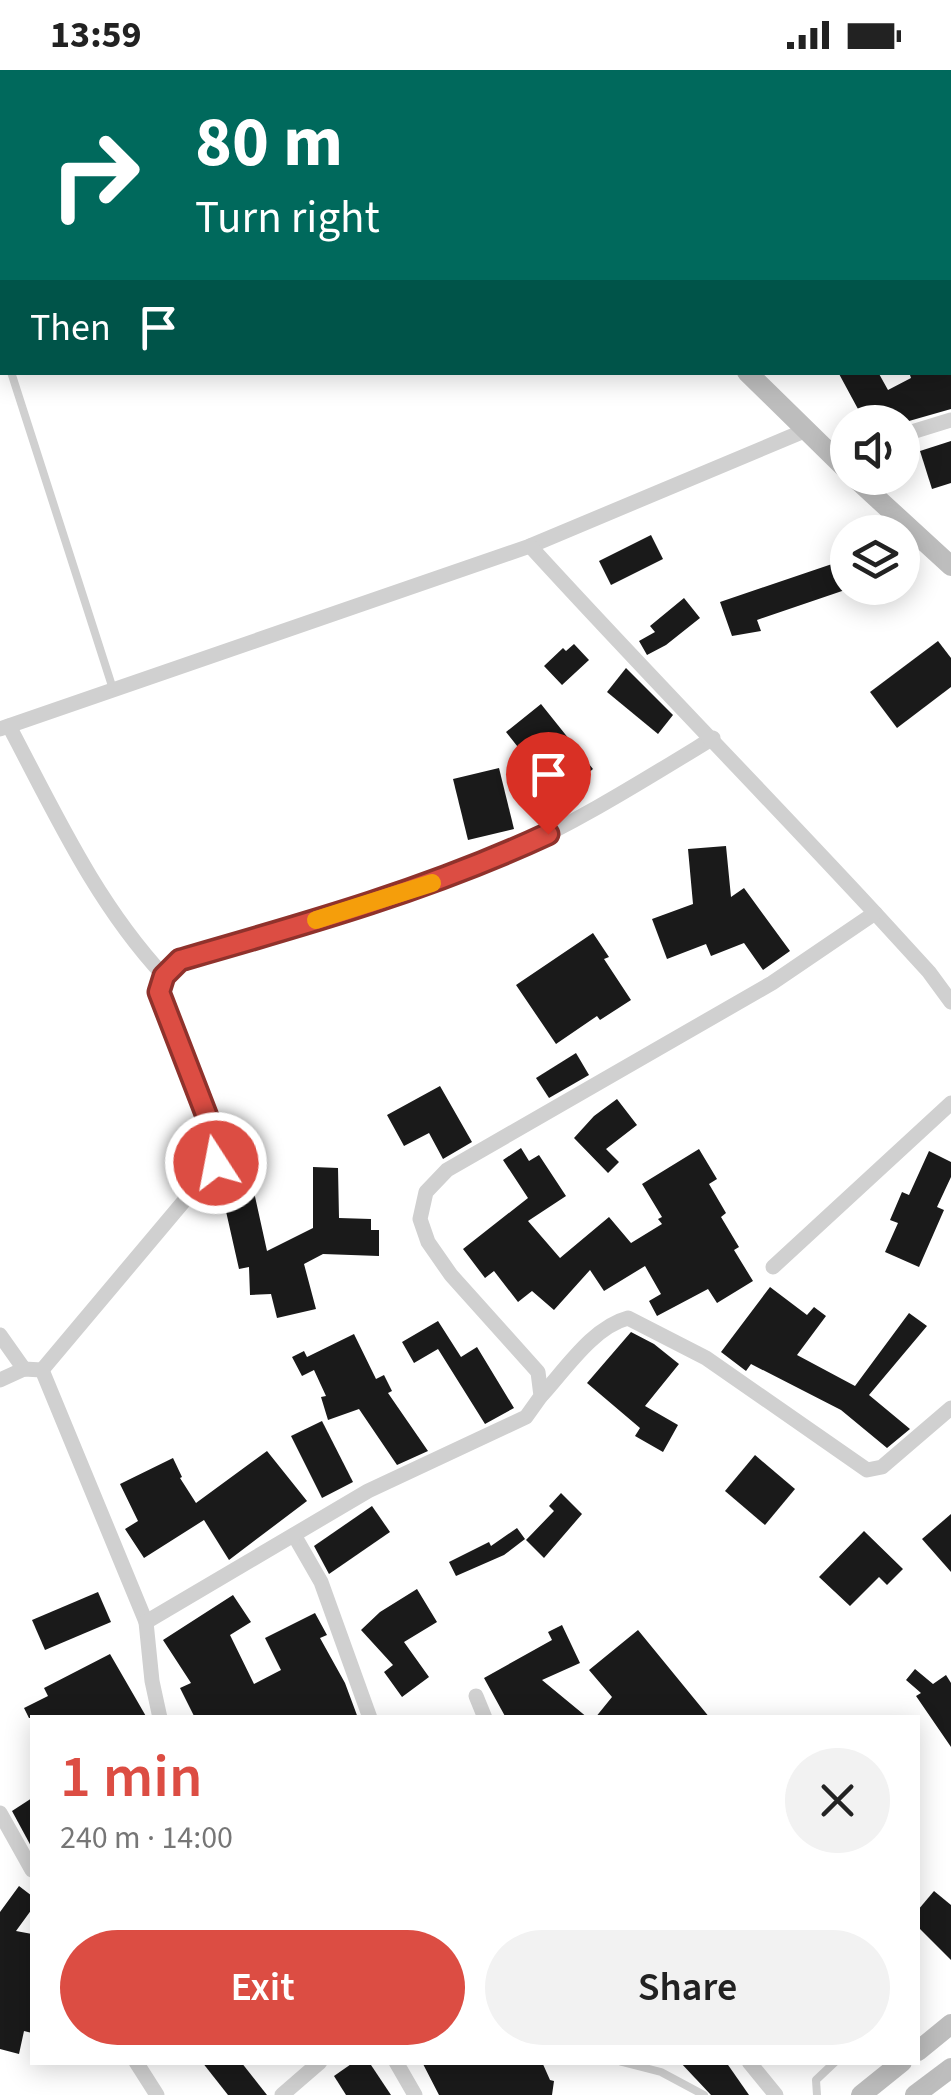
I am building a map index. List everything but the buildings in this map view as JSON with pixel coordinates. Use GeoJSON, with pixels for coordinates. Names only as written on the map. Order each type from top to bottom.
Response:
{"type":"FeatureCollection","features":[{"type":"Feature","properties":{"kind":"main road"},"geometry":{"type":"LineString","coordinates":[[755,375],[804,430],[830,450]]}},
{"type":"Feature","properties":{"kind":"main road"},"geometry":{"type":"LineString","coordinates":[[874,495],[951,566]]}},
{"type":"Feature","properties":{"kind":"main road"},"geometry":{"type":"LineString","coordinates":[[920,2049],[951,2024]]}},
{"type":"Feature","properties":{"kind":"main road"},"geometry":{"type":"LineString","coordinates":[[861,2095],[898,2065]]}},
{"type":"Feature","properties":{"kind":"main road"},"geometry":{"type":"LineString","coordinates":[[915,2095],[951,2068]]}},
{"type":"Feature","properties":{"kind":"street"},"geometry":{"type":"LineString","coordinates":[[920,429],[951,420]]}},
{"type":"Feature","properties":{"kind":"street"},"geometry":{"type":"LineString","coordinates":[[164,976],[130,939],[97,891],[4,728],[530,546],[804,430]]}},
{"type":"Feature","properties":{"kind":"street"},"geometry":{"type":"LineString","coordinates":[[530,546],[875,913],[951,1002]]}},
{"type":"Feature","properties":{"kind":"street"},"geometry":{"type":"LineString","coordinates":[[42,1370],[216,1163],[218,1145],[159,992],[164,976],[180,960],[392,898],[491,861],[577,821],[713,738]]}},
{"type":"Feature","properties":{"kind":"street"},"geometry":{"type":"LineString","coordinates":[[541,1396],[538,1372],[451,1275],[428,1242],[420,1219],[426,1192],[448,1170],[756,992],[875,913]]}},
{"type":"Feature","properties":{"kind":"street"},"geometry":{"type":"LineString","coordinates":[[773,1268],[951,1103]]}},
{"type":"Feature","properties":{"kind":"street"},"geometry":{"type":"LineString","coordinates":[[146,1622],[368,1491],[526,1417],[598,1336],[614,1322],[628,1318],[706,1358],[866,1470],[882,1467],[951,1408]]}},
{"type":"Feature","properties":{"kind":"street"},"geometry":{"type":"LineString","coordinates":[[0,1335],[24,1369]]}},
{"type":"Feature","properties":{"kind":"street"},"geometry":{"type":"LineString","coordinates":[[0,1380],[24,1369],[42,1370]]}},
{"type":"Feature","properties":{"kind":"street"},"geometry":{"type":"LineString","coordinates":[[42,1370],[146,1622],[159,1715]]}},
{"type":"Feature","properties":{"kind":"street"},"geometry":{"type":"LineString","coordinates":[[294,1535],[321,1582],[369,1715]]}},
{"type":"Feature","properties":{"kind":"street"},"geometry":{"type":"LineString","coordinates":[[476,1696],[483,1715]]}},
{"type":"Feature","properties":{"kind":"street"},"geometry":{"type":"LineString","coordinates":[[0,1813],[30,1866]]}},
{"type":"Feature","properties":{"kind":"street"},"geometry":{"type":"LineString","coordinates":[[138,2065],[157,2095]]}},
{"type":"Feature","properties":{"kind":"street"},"geometry":{"type":"LineString","coordinates":[[282,2095],[317,2065]]}},
{"type":"Feature","properties":{"kind":"street"},"geometry":{"type":"LineString","coordinates":[[398,2065],[416,2095]]}},
{"type":"Feature","properties":{"kind":"street"},"geometry":{"type":"LineString","coordinates":[[751,2065],[776,2095]]}},
{"type":"Feature","properties":{"kind":"lane"},"geometry":{"type":"LineString","coordinates":[[13,375],[113,690]]}},
{"type":"Feature","properties":{"kind":"lane"},"geometry":{"type":"LineString","coordinates":[[634,2065],[661,2072],[704,2095]]}},
{"type":"Feature","properties":{"kind":"lane"},"geometry":{"type":"LineString","coordinates":[[817,2095],[816,2080],[833,2065]]}},
{"type":"Feature","properties":{"kind":"slow traffic"},"geometry":{"type":"LineString","coordinates":[[316,920],[432,883]]}},
{"type":"Feature","properties":{"kind":"route"},"geometry":{"type":"LineString","coordinates":[[216,1163],[218,1145],[159,992],[164,976],[180,960],[392,898],[491,861],[548,834]]}}]}
